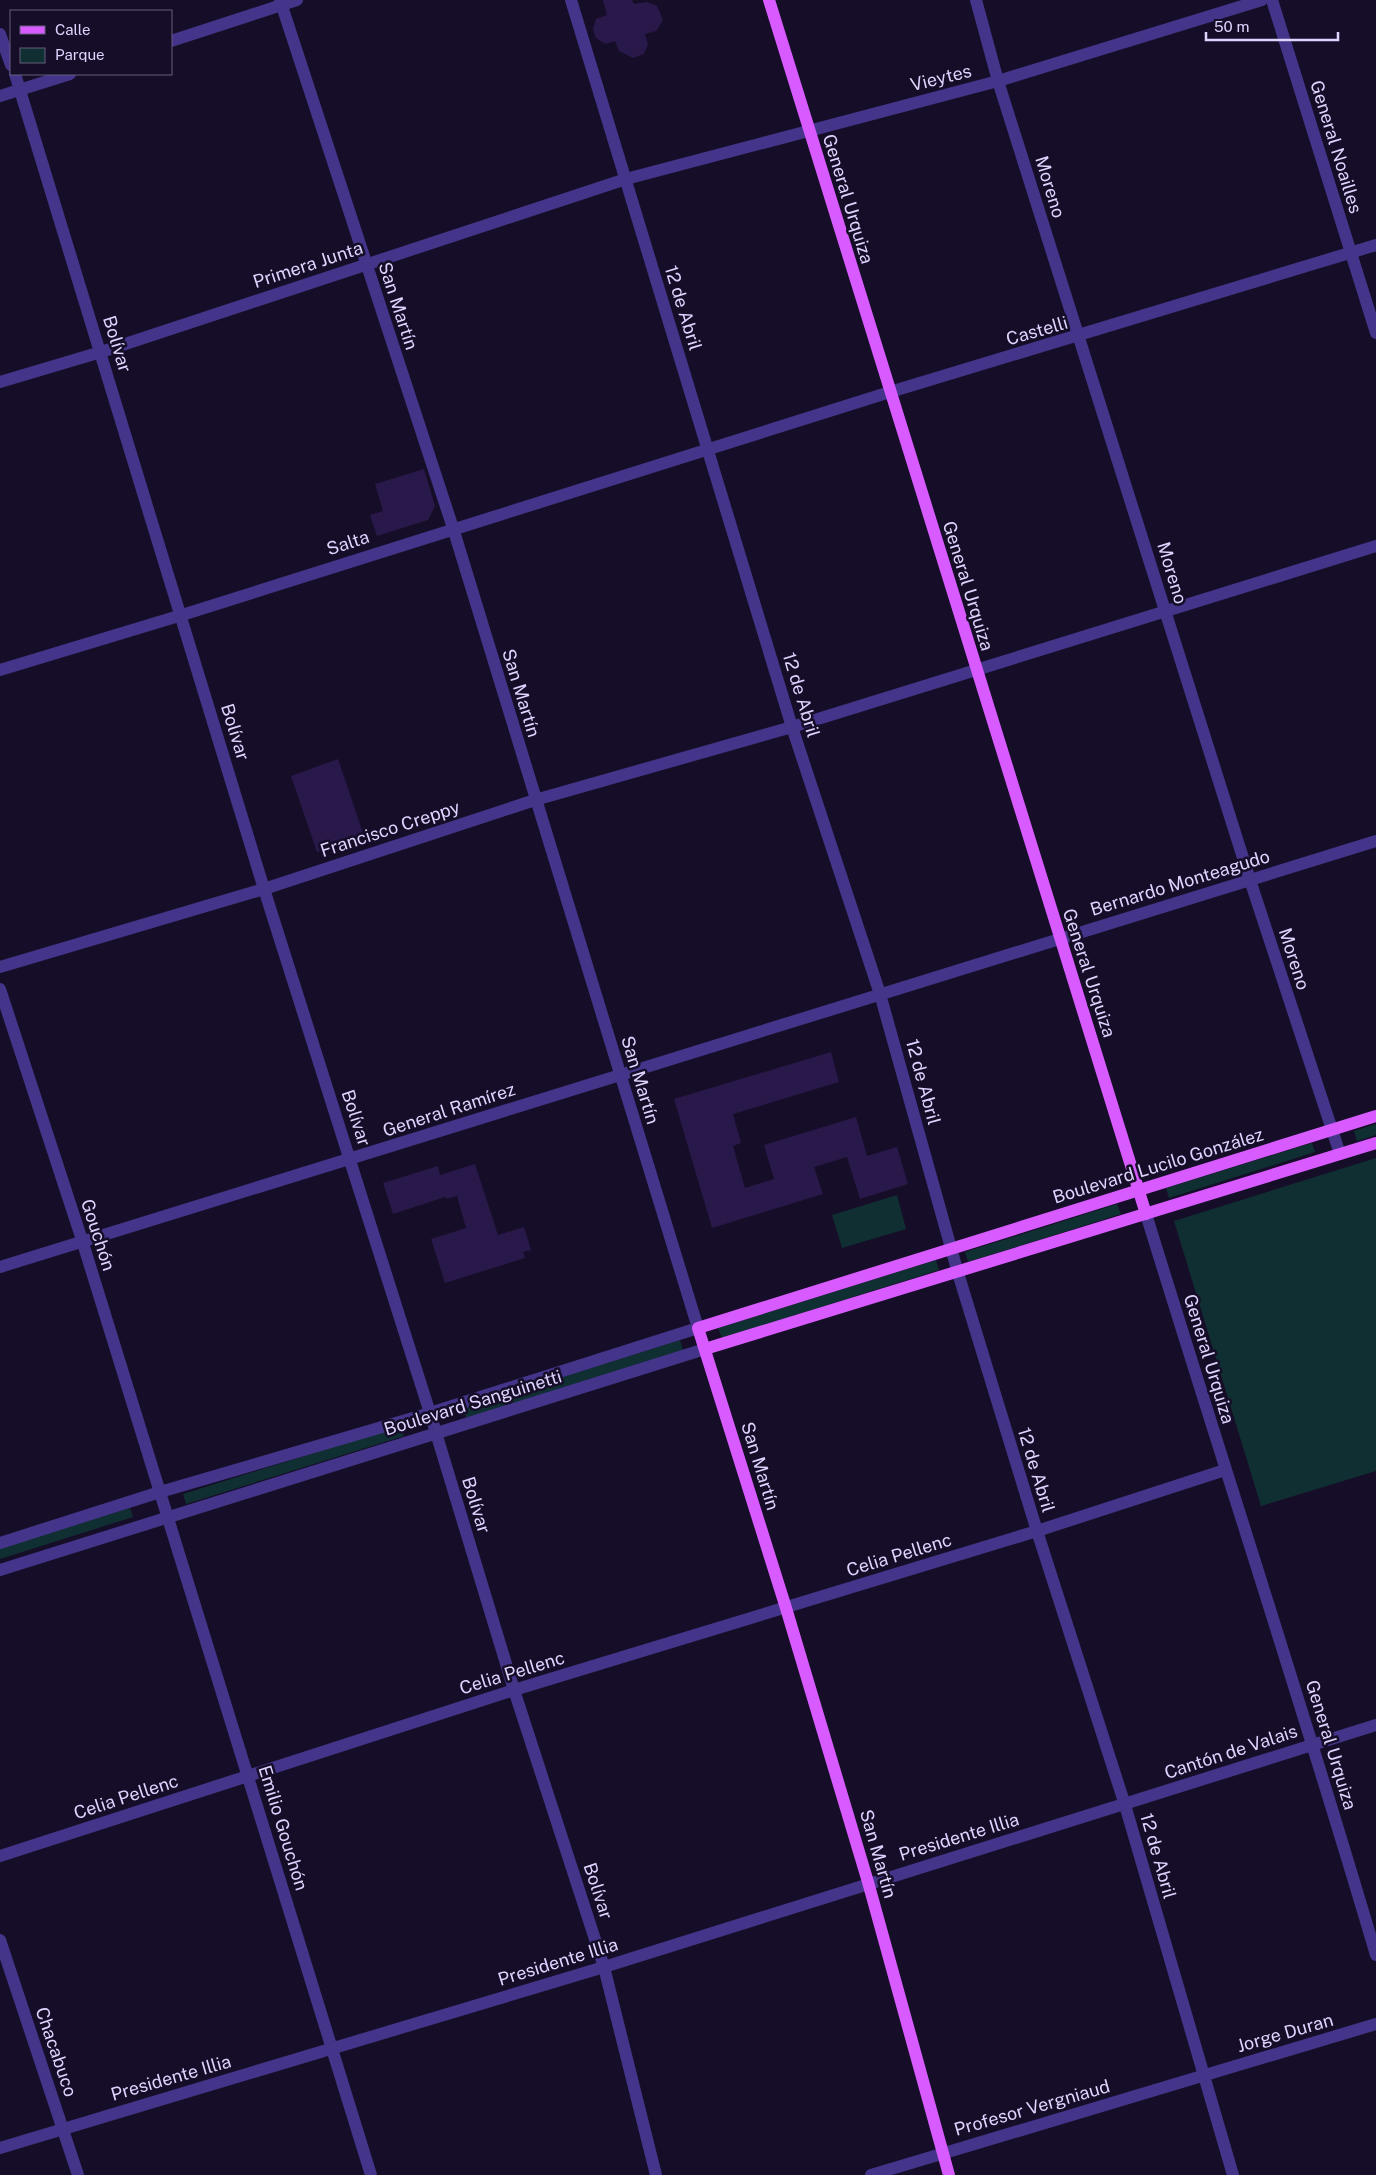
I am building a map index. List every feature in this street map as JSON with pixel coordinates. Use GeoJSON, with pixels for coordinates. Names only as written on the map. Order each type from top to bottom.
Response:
{"type":"FeatureCollection","features":[{"type":"Feature","properties":{"kind":"main road","name":"General Urquiza"},"geometry":{"type":"LineString","coordinates":[[769,0],[975,670],[1146,1214]]}},
{"type":"Feature","properties":{"kind":"main road","name":"Boulevard Lucilo González"},"geometry":{"type":"LineString","coordinates":[[951,1250],[1376,1116]]}},
{"type":"Feature","properties":{"kind":"main road"},"geometry":{"type":"LineString","coordinates":[[958,1272],[1376,1143]]}},
{"type":"Feature","properties":{"kind":"main road","name":"Boulevard Sanguinetti"},"geometry":{"type":"LineString","coordinates":[[698,1328],[951,1250]]}},
{"type":"Feature","properties":{"kind":"main road","name":"Boulevard Sanguinetti"},"geometry":{"type":"LineString","coordinates":[[705,1349],[958,1272]]}},
{"type":"Feature","properties":{"kind":"main road","name":"San Martín"},"geometry":{"type":"LineString","coordinates":[[698,1328],[786,1608],[868,1882],[949,2175]]}},
{"type":"Feature","properties":{"kind":"street"},"geometry":{"type":"LineString","coordinates":[[172,40],[281,2],[297,0]]}},
{"type":"Feature","properties":{"kind":"street","name":"12 de Abril"},"geometry":{"type":"LineString","coordinates":[[571,0],[792,727],[880,994],[951,1250],[1037,1531],[1125,1805],[1234,2175]]}},
{"type":"Feature","properties":{"kind":"street","name":"Moreno"},"geometry":{"type":"LineString","coordinates":[[976,0],[998,81],[1165,611],[1250,880],[1340,1154]]}},
{"type":"Feature","properties":{"kind":"street","name":"Vieytes"},"geometry":{"type":"LineString","coordinates":[[626,179],[998,81],[1262,0]]}},
{"type":"Feature","properties":{"kind":"street","name":"General Noailles"},"geometry":{"type":"LineString","coordinates":[[1272,0],[1376,333]]}},
{"type":"Feature","properties":{"kind":"street","name":"San Martín"},"geometry":{"type":"LineString","coordinates":[[281,2],[453,528],[698,1328]]}},
{"type":"Feature","properties":{"kind":"street"},"geometry":{"type":"LineString","coordinates":[[0,34],[10,61]]}},
{"type":"Feature","properties":{"kind":"street","name":"Bolívar"},"geometry":{"type":"LineString","coordinates":[[15,75],[182,615],[264,889],[430,1413],[514,1690],[604,1967],[656,2175]]}},
{"type":"Feature","properties":{"kind":"street"},"geometry":{"type":"LineString","coordinates":[[0,96],[67,75]]}},
{"type":"Feature","properties":{"kind":"street","name":"Primera Junta"},"geometry":{"type":"LineString","coordinates":[[0,382],[101,352],[626,179]]}},
{"type":"Feature","properties":{"kind":"street","name":"Castelli"},"geometry":{"type":"LineString","coordinates":[[708,451],[890,392],[1376,244]]}},
{"type":"Feature","properties":{"kind":"street","name":"Salta"},"geometry":{"type":"LineString","coordinates":[[0,670],[182,615],[453,528],[708,451]]}},
{"type":"Feature","properties":{"kind":"street","name":"Francisco Creppy"},"geometry":{"type":"LineString","coordinates":[[0,967],[264,889],[535,800],[792,727],[1376,546]]}},
{"type":"Feature","properties":{"kind":"street","name":"Bernardo Monteagudo"},"geometry":{"type":"LineString","coordinates":[[880,994],[1376,841]]}},
{"type":"Feature","properties":{"kind":"street","name":"Gouchón"},"geometry":{"type":"LineString","coordinates":[[0,989],[82,1240],[160,1492]]}},
{"type":"Feature","properties":{"kind":"street","name":"General Ramírez"},"geometry":{"type":"LineString","coordinates":[[0,1268],[82,1240],[351,1160],[620,1074],[880,994]]}},
{"type":"Feature","properties":{"kind":"street","name":"General Urquiza"},"geometry":{"type":"LineString","coordinates":[[1146,1214],[1225,1470],[1314,1744],[1376,1955]]}},
{"type":"Feature","properties":{"kind":"street","name":"Boulevard Sanguinetti"},"geometry":{"type":"LineString","coordinates":[[0,1543],[160,1492],[430,1413],[698,1328]]}},
{"type":"Feature","properties":{"kind":"street","name":"Boulevard Sanguinetti"},"geometry":{"type":"LineString","coordinates":[[0,1570],[705,1349]]}},
{"type":"Feature","properties":{"kind":"street","name":"Celia Pellenc"},"geometry":{"type":"LineString","coordinates":[[0,1856],[514,1690],[1037,1531],[1225,1470]]}},
{"type":"Feature","properties":{"kind":"street","name":"Emilio Gouchón"},"geometry":{"type":"LineString","coordinates":[[160,1492],[372,2175]]}},
{"type":"Feature","properties":{"kind":"street","name":"Cantón de Valais"},"geometry":{"type":"LineString","coordinates":[[1125,1805],[1376,1725]]}},
{"type":"Feature","properties":{"kind":"street","name":"Presidente Illia"},"geometry":{"type":"LineString","coordinates":[[0,2148],[604,1967],[868,1882],[1125,1805]]}},
{"type":"Feature","properties":{"kind":"street","name":"Chacabuco"},"geometry":{"type":"LineString","coordinates":[[0,1940],[64,2128],[78,2175]]}},
{"type":"Feature","properties":{"kind":"street","name":"Jorge Duran"},"geometry":{"type":"LineString","coordinates":[[1204,2075],[1376,2024]]}},
{"type":"Feature","properties":{"kind":"street","name":"Profesor Vergniaud"},"geometry":{"type":"LineString","coordinates":[[870,2175],[1204,2075]]}},
{"type":"Feature","properties":{"kind":"green space"},"geometry":{"type":"Polygon","coordinates":[[[1376,1124],[1376,1135],[1357,1141],[1354,1131],[1376,1124]]]}},
{"type":"Feature","properties":{"kind":"green space"},"geometry":{"type":"Polygon","coordinates":[[[1312,1143],[1315,1152],[1169,1198],[1166,1188],[1312,1143]]]}},
{"type":"Feature","properties":{"kind":"green space"},"geometry":{"type":"Polygon","coordinates":[[[1376,1158],[1376,1471],[1261,1506],[1174,1221],[1376,1158]]]}},
{"type":"Feature","properties":{"kind":"green space"},"geometry":{"type":"Polygon","coordinates":[[[897,1195],[906,1229],[842,1248],[832,1215],[897,1195]]]}},
{"type":"Feature","properties":{"kind":"green space"},"geometry":{"type":"Polygon","coordinates":[[[1117,1204],[1121,1214],[968,1262],[965,1252],[1117,1204]]]}},
{"type":"Feature","properties":{"kind":"green space"},"geometry":{"type":"Polygon","coordinates":[[[936,1260],[939,1270],[722,1338],[718,1328],[936,1260]]]}},
{"type":"Feature","properties":{"kind":"green space"},"geometry":{"type":"Polygon","coordinates":[[[680,1340],[683,1350],[466,1418],[463,1408],[680,1340]]]}},
{"type":"Feature","properties":{"kind":"green space"},"geometry":{"type":"Polygon","coordinates":[[[400,1426],[404,1436],[186,1504],[183,1494],[400,1426]]]}},
{"type":"Feature","properties":{"kind":"green space"},"geometry":{"type":"Polygon","coordinates":[[[130,1508],[133,1517],[0,1559],[0,1548],[130,1508]]]}},
{"type":"Feature","properties":{"kind":"building"},"geometry":{"type":"Polygon","coordinates":[[[603,0],[632,0],[634,4],[647,2],[657,6],[663,20],[656,31],[645,34],[648,44],[644,54],[633,58],[619,51],[615,41],[605,44],[596,38],[593,29],[596,19],[607,15],[603,0]]]}},
{"type":"Feature","properties":{"kind":"building"},"geometry":{"type":"Polygon","coordinates":[[[424,469],[435,506],[428,520],[377,536],[370,515],[383,511],[375,484],[424,469]]]}},
{"type":"Feature","properties":{"kind":"building"},"geometry":{"type":"Polygon","coordinates":[[[338,759],[364,836],[317,852],[291,776],[338,759]]]}},
{"type":"Feature","properties":{"kind":"building"},"geometry":{"type":"Polygon","coordinates":[[[831,1052],[839,1082],[733,1114],[741,1143],[733,1146],[745,1188],[774,1179],[764,1145],[856,1117],[867,1156],[897,1147],[908,1184],[860,1199],[847,1157],[814,1167],[823,1194],[712,1228],[674,1099],[831,1052]]]}},
{"type":"Feature","properties":{"kind":"building"},"geometry":{"type":"Polygon","coordinates":[[[475,1164],[498,1235],[524,1227],[531,1250],[523,1252],[525,1258],[445,1283],[431,1239],[466,1228],[457,1196],[446,1199],[445,1197],[393,1214],[383,1183],[438,1166],[440,1175],[475,1164]]]}}]}
